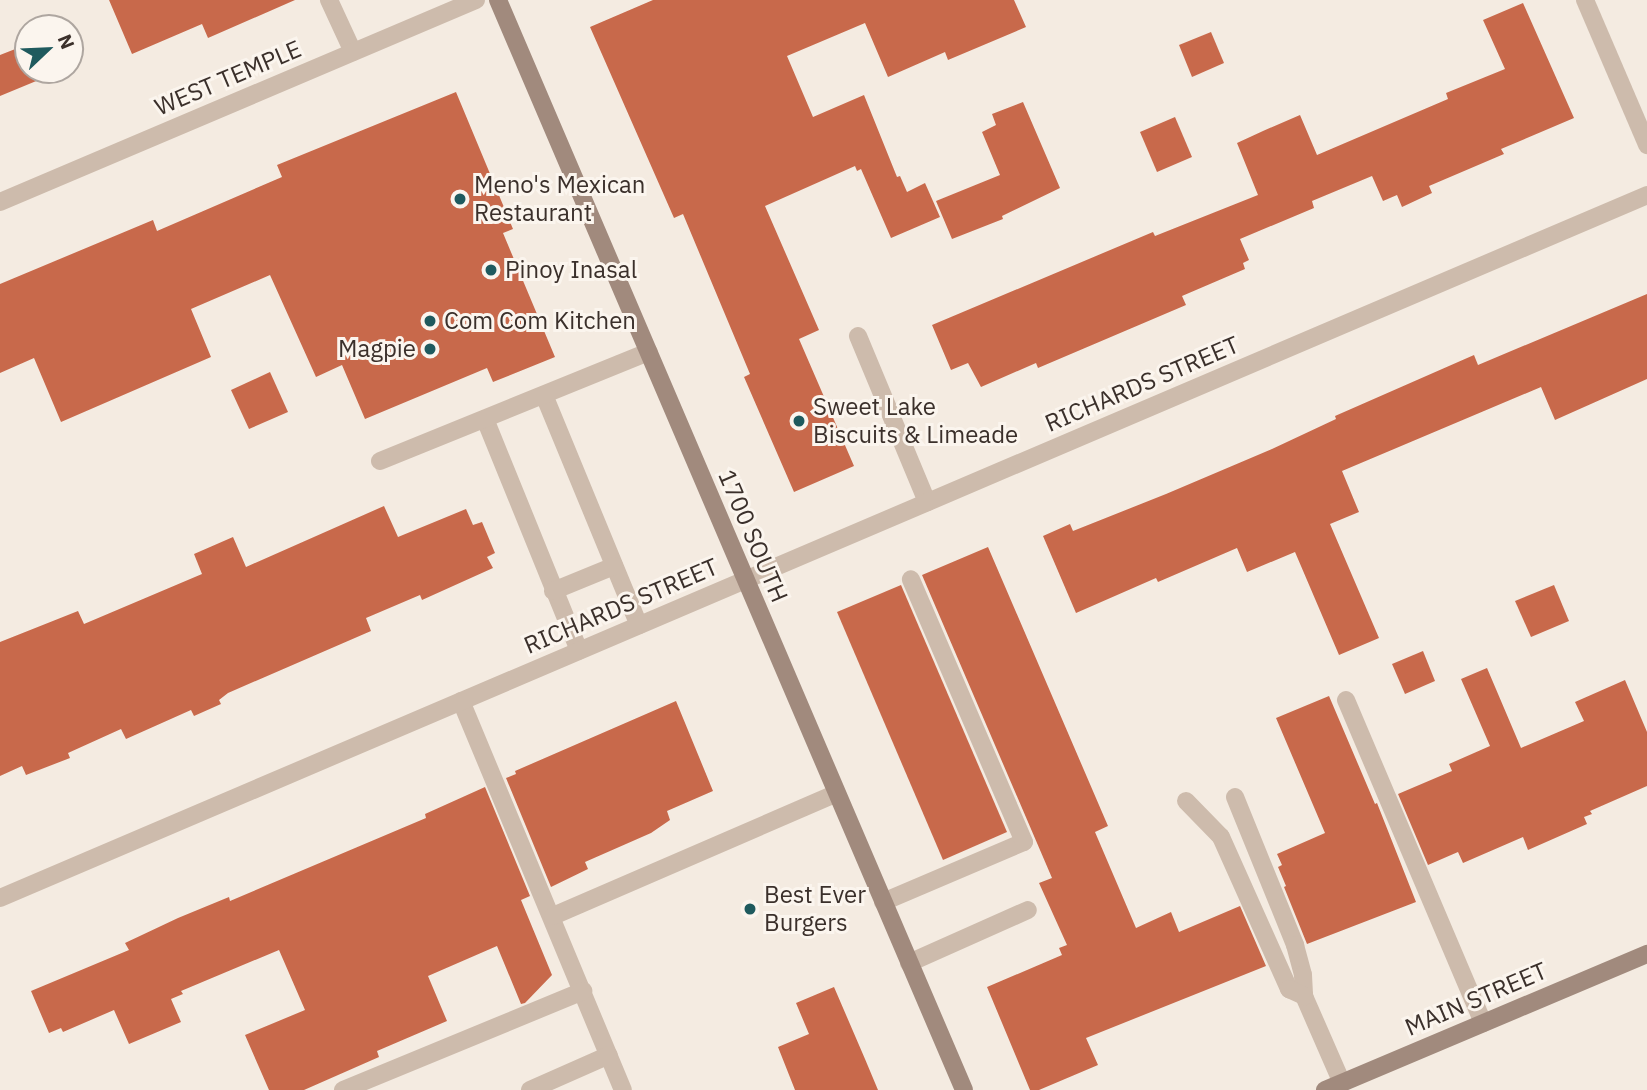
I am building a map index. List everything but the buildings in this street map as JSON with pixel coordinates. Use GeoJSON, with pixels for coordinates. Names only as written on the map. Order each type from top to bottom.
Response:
{"type":"FeatureCollection","features":[{"type":"Feature","properties":{"kind":"street"},"geometry":{"type":"LineString","coordinates":[[329,0],[353,52]]}},
{"type":"Feature","properties":{"kind":"street","name":"WEST TEMPLE"},"geometry":{"type":"LineString","coordinates":[[0,202],[476,0]]}},
{"type":"Feature","properties":{"kind":"street","name":"1700 SOUTH"},"geometry":{"type":"LineString","coordinates":[[498,0],[964,1090]]}},
{"type":"Feature","properties":{"kind":"street"},"geometry":{"type":"LineString","coordinates":[[1585,0],[1647,145]]}},
{"type":"Feature","properties":{"kind":"street","name":"RICHARDS STREET"},"geometry":{"type":"LineString","coordinates":[[0,898],[1647,195]]}},
{"type":"Feature","properties":{"kind":"street"},"geometry":{"type":"LineString","coordinates":[[858,335],[927,502]]}},
{"type":"Feature","properties":{"kind":"street"},"geometry":{"type":"LineString","coordinates":[[380,461],[649,352]]}},
{"type":"Feature","properties":{"kind":"street"},"geometry":{"type":"LineString","coordinates":[[544,395],[639,625]]}},
{"type":"Feature","properties":{"kind":"street"},"geometry":{"type":"LineString","coordinates":[[485,419],[579,651]]}},
{"type":"Feature","properties":{"kind":"street"},"geometry":{"type":"LineString","coordinates":[[553,591],[614,566]]}},
{"type":"Feature","properties":{"kind":"street"},"geometry":{"type":"LineString","coordinates":[[883,902],[1024,842],[911,579]]}},
{"type":"Feature","properties":{"kind":"street"},"geometry":{"type":"LineString","coordinates":[[1346,700],[1483,1023]]}},
{"type":"Feature","properties":{"kind":"street"},"geometry":{"type":"LineString","coordinates":[[461,701],[624,1090]]}},
{"type":"Feature","properties":{"kind":"street"},"geometry":{"type":"LineString","coordinates":[[553,916],[836,793]]}},
{"type":"Feature","properties":{"kind":"street"},"geometry":{"type":"LineString","coordinates":[[1236,797],[1295,945],[1303,975],[1304,996],[1342,1083]]}},
{"type":"Feature","properties":{"kind":"street"},"geometry":{"type":"LineString","coordinates":[[1186,801],[1221,837],[1289,989],[1304,996]]}},
{"type":"Feature","properties":{"kind":"street"},"geometry":{"type":"LineString","coordinates":[[909,963],[1028,910]]}},
{"type":"Feature","properties":{"kind":"street","name":"MAIN STREET"},"geometry":{"type":"LineString","coordinates":[[1325,1090],[1647,954]]}},
{"type":"Feature","properties":{"kind":"street"},"geometry":{"type":"LineString","coordinates":[[343,1090],[583,991]]}},
{"type":"Feature","properties":{"kind":"street"},"geometry":{"type":"LineString","coordinates":[[530,1090],[609,1055]]}},
{"type":"Feature","properties":{"kind":"place","name":"Meno's Mexican Restaurant"},"geometry":{"type":"Point","coordinates":[460,199]}},
{"type":"Feature","properties":{"kind":"place","name":"Pinoy Inasal"},"geometry":{"type":"Point","coordinates":[491,270]}},
{"type":"Feature","properties":{"kind":"place","name":"Com Com Kitchen"},"geometry":{"type":"Point","coordinates":[430,321]}},
{"type":"Feature","properties":{"kind":"place","name":"Magpie"},"geometry":{"type":"Point","coordinates":[430,349]}},
{"type":"Feature","properties":{"kind":"place","name":"Sweet Lake Biscuits & Limeade"},"geometry":{"type":"Point","coordinates":[799,421]}},
{"type":"Feature","properties":{"kind":"place","name":"Best Ever Burgers"},"geometry":{"type":"Point","coordinates":[750,909]}}]}
